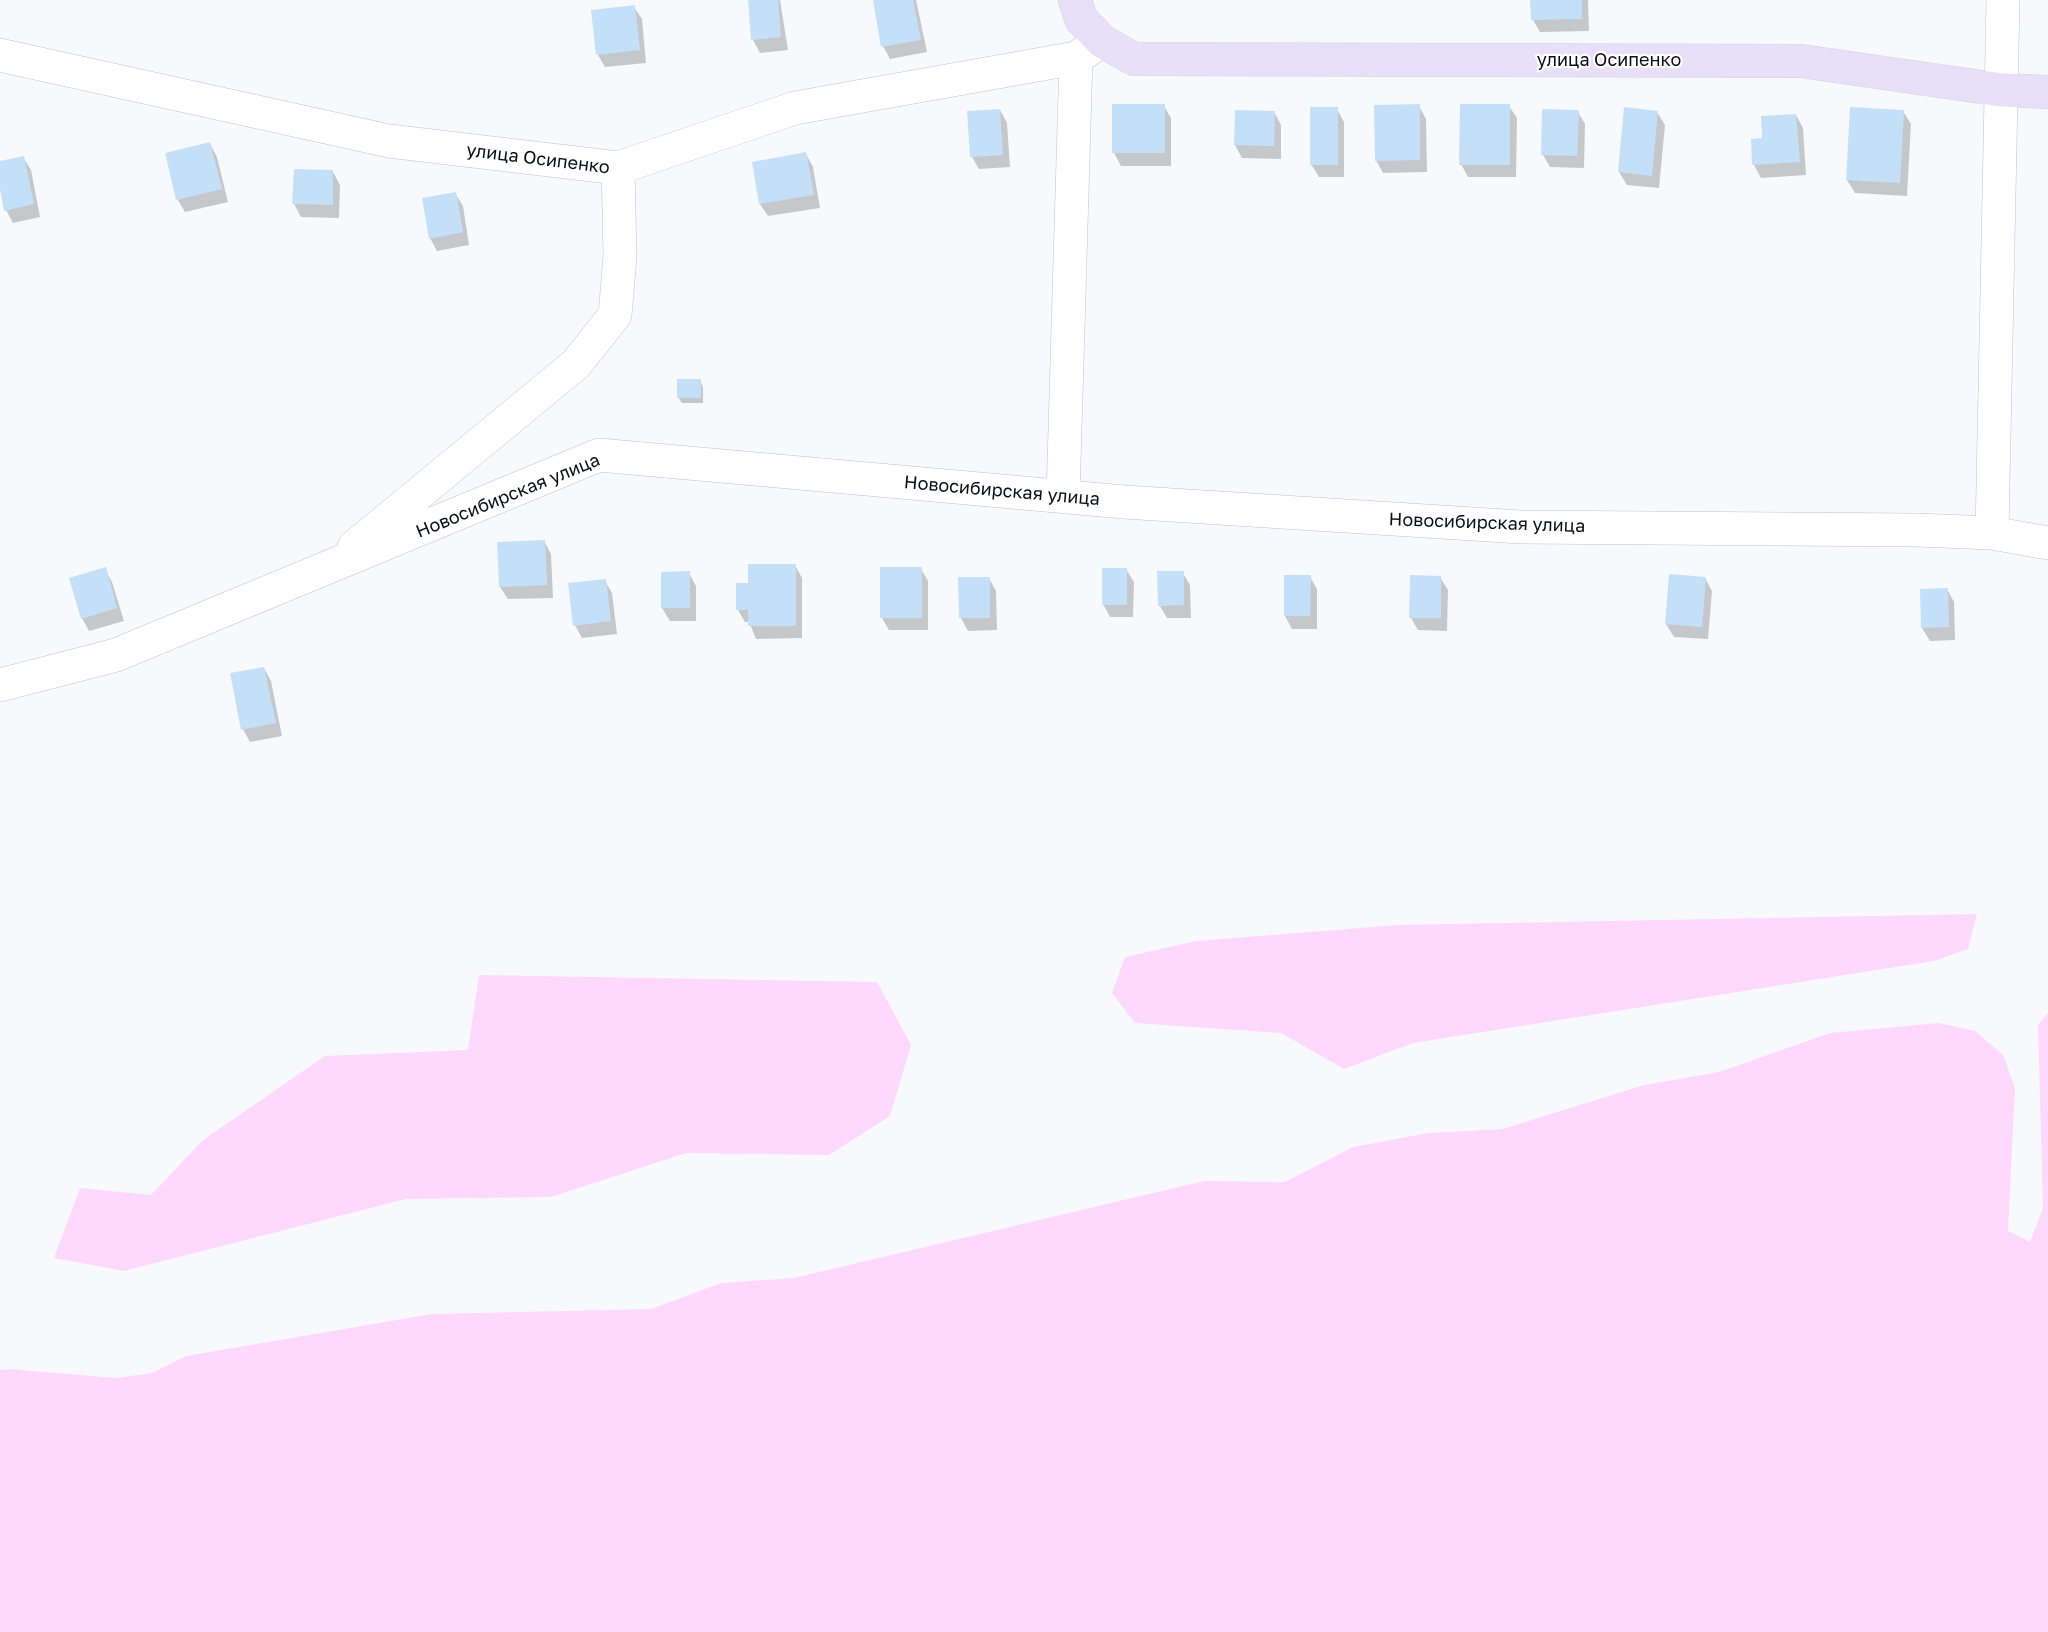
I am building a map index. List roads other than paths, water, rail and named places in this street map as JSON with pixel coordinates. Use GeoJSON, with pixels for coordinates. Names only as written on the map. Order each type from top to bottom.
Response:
{"type":"FeatureCollection","features":[{"type":"Feature","properties":{"kind":"main road","name":"улица Осипенко"},"geometry":{"type":"LineString","coordinates":[[1075,0],[1089,49],[1134,58],[1801,61],[2002,90],[2048,92]]}},
{"type":"Feature","properties":{"kind":"street"},"geometry":{"type":"LineString","coordinates":[[1992,534],[2003,0]]}},
{"type":"Feature","properties":{"kind":"street","name":"улица Осипенко"},"geometry":{"type":"LineString","coordinates":[[0,55],[389,141],[618,168],[795,108],[1089,49]]}},
{"type":"Feature","properties":{"kind":"street"},"geometry":{"type":"LineString","coordinates":[[1063,496],[1089,49]]}},
{"type":"Feature","properties":{"kind":"street"},"geometry":{"type":"LineString","coordinates":[[325,571],[576,364],[615,315],[620,256],[618,168]]}},
{"type":"Feature","properties":{"kind":"street","name":"Новосибирская улица"},"geometry":{"type":"LineString","coordinates":[[0,686],[116,655],[325,571],[599,455],[1063,496],[1521,527],[1992,534],[2048,543]]}}]}
